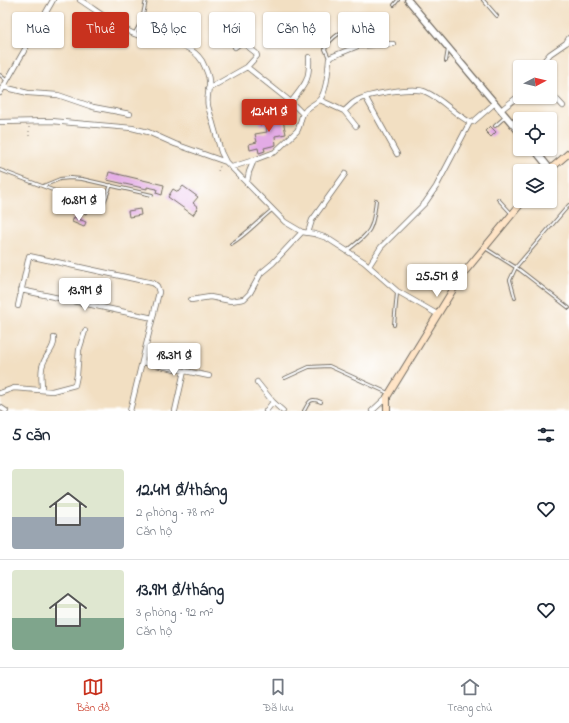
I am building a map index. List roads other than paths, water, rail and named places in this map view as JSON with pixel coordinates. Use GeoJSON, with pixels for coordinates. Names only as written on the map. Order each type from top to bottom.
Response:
{"type":"FeatureCollection","features":[{"type":"Feature","properties":{"kind":"main road"},"geometry":{"type":"LineString","coordinates":[[556,164],[569,153]]}},
{"type":"Feature","properties":{"kind":"main road"},"geometry":{"type":"LineString","coordinates":[[387,411],[388,395],[437,314],[462,275],[517,208]]}},
{"type":"Feature","properties":{"kind":"street"},"geometry":{"type":"LineString","coordinates":[[0,93],[53,0]]}},
{"type":"Feature","properties":{"kind":"street"},"geometry":{"type":"LineString","coordinates":[[80,0],[134,34],[177,44],[194,52],[204,67],[209,82],[207,100],[208,106],[221,152],[226,162]]}},
{"type":"Feature","properties":{"kind":"street"},"geometry":{"type":"LineString","coordinates":[[408,0],[513,124]]}},
{"type":"Feature","properties":{"kind":"street"},"geometry":{"type":"LineString","coordinates":[[545,60],[554,50],[568,42]]}},
{"type":"Feature","properties":{"kind":"street"},"geometry":{"type":"LineString","coordinates":[[232,167],[275,152],[297,131],[300,127],[302,114],[306,109],[320,100],[331,57],[358,46],[393,44]]}},
{"type":"Feature","properties":{"kind":"street"},"geometry":{"type":"LineString","coordinates":[[208,89],[247,67],[257,56],[256,53],[250,48]]}},
{"type":"Feature","properties":{"kind":"street"},"geometry":{"type":"LineString","coordinates":[[291,102],[306,83],[309,74],[309,57]]}},
{"type":"Feature","properties":{"kind":"street"},"geometry":{"type":"LineString","coordinates":[[247,67],[291,102],[302,114]]}},
{"type":"Feature","properties":{"kind":"street"},"geometry":{"type":"LineString","coordinates":[[3,87],[28,93],[58,95],[93,107],[130,114]]}},
{"type":"Feature","properties":{"kind":"street"},"geometry":{"type":"LineString","coordinates":[[344,111],[354,102],[366,98],[400,90],[426,91],[470,122]]}},
{"type":"Feature","properties":{"kind":"street"},"geometry":{"type":"LineString","coordinates":[[366,98],[397,154]]}},
{"type":"Feature","properties":{"kind":"street"},"geometry":{"type":"LineString","coordinates":[[320,100],[344,111],[356,126]]}},
{"type":"Feature","properties":{"kind":"street"},"geometry":{"type":"LineString","coordinates":[[557,100],[563,106]]}},
{"type":"Feature","properties":{"kind":"street"},"geometry":{"type":"LineString","coordinates":[[501,110],[513,101]]}},
{"type":"Feature","properties":{"kind":"street"},"geometry":{"type":"LineString","coordinates":[[369,266],[381,246],[428,199],[470,122],[473,122],[494,103]]}},
{"type":"Feature","properties":{"kind":"street"},"geometry":{"type":"LineString","coordinates":[[0,122],[51,121],[140,129],[175,144],[226,162],[285,222],[302,232],[327,238],[369,266],[397,291],[437,314]]}},
{"type":"Feature","properties":{"kind":"street"},"geometry":{"type":"LineString","coordinates":[[247,182],[254,160]]}},
{"type":"Feature","properties":{"kind":"street"},"geometry":{"type":"LineString","coordinates":[[308,233],[312,220],[345,174]]}},
{"type":"Feature","properties":{"kind":"street"},"geometry":{"type":"LineString","coordinates":[[191,300],[210,297],[231,301],[244,299],[250,293],[261,273],[273,263],[302,232]]}},
{"type":"Feature","properties":{"kind":"street"},"geometry":{"type":"LineString","coordinates":[[18,306],[29,256],[152,283],[157,286],[159,292],[130,411]]}},
{"type":"Feature","properties":{"kind":"street"},"geometry":{"type":"LineString","coordinates":[[21,290],[153,318]]}},
{"type":"Feature","properties":{"kind":"street"},"geometry":{"type":"LineString","coordinates":[[0,393],[14,388],[56,390],[75,384],[79,350],[85,331]]}},
{"type":"Feature","properties":{"kind":"street"},"geometry":{"type":"LineString","coordinates":[[42,389],[43,364],[53,347],[54,338]]}},
{"type":"Feature","properties":{"kind":"street"},"geometry":{"type":"LineString","coordinates":[[142,362],[209,376]]}},
{"type":"Feature","properties":{"kind":"street"},"geometry":{"type":"LineString","coordinates":[[175,411],[184,371]]}},
{"type":"Feature","properties":{"kind":"street"},"geometry":{"type":"LineString","coordinates":[[257,382],[273,402],[283,411]]}},
{"type":"Feature","properties":{"kind":"street"},"geometry":{"type":"LineString","coordinates":[[372,411],[388,395]]}},
{"type":"Feature","properties":{"kind":"street"},"geometry":{"type":"LineString","coordinates":[[266,411],[273,402]]}},
{"type":"Feature","properties":{"kind":"street"},"geometry":{"type":"LineString","coordinates":[[0,407],[6,411]]}},
{"type":"Feature","properties":{"kind":"lane"},"geometry":{"type":"LineString","coordinates":[[134,34],[142,20],[146,0]]}},
{"type":"Feature","properties":{"kind":"lane"},"geometry":{"type":"LineString","coordinates":[[394,5],[398,0]]}},
{"type":"Feature","properties":{"kind":"lane"},"geometry":{"type":"LineString","coordinates":[[483,0],[497,16]]}},
{"type":"Feature","properties":{"kind":"lane"},"geometry":{"type":"LineString","coordinates":[[330,59],[325,49],[332,39],[338,34]]}},
{"type":"Feature","properties":{"kind":"lane"},"geometry":{"type":"LineString","coordinates":[[446,60],[448,48]]}},
{"type":"Feature","properties":{"kind":"lane"},"geometry":{"type":"LineString","coordinates":[[0,75],[7,80]]}},
{"type":"Feature","properties":{"kind":"lane"},"geometry":{"type":"LineString","coordinates":[[495,126],[506,116]]}},
{"type":"Feature","properties":{"kind":"lane"},"geometry":{"type":"LineString","coordinates":[[0,170],[63,194]]}},
{"type":"Feature","properties":{"kind":"lane"},"geometry":{"type":"LineString","coordinates":[[43,186],[60,179],[70,178],[82,179],[152,195]]}},
{"type":"Feature","properties":{"kind":"lane"},"geometry":{"type":"LineString","coordinates":[[101,210],[111,186]]}},
{"type":"Feature","properties":{"kind":"lane"},"geometry":{"type":"LineString","coordinates":[[498,199],[512,213]]}},
{"type":"Feature","properties":{"kind":"lane"},"geometry":{"type":"LineString","coordinates":[[348,251],[367,235],[373,224],[376,200]]}},
{"type":"Feature","properties":{"kind":"lane"},"geometry":{"type":"LineString","coordinates":[[515,298],[510,280],[516,268],[569,205]]}},
{"type":"Feature","properties":{"kind":"lane"},"geometry":{"type":"LineString","coordinates":[[231,244],[241,238],[273,209]]}},
{"type":"Feature","properties":{"kind":"lane"},"geometry":{"type":"LineString","coordinates":[[484,248],[516,268],[569,308]]}},
{"type":"Feature","properties":{"kind":"lane"},"geometry":{"type":"LineString","coordinates":[[394,325],[397,291]]}},
{"type":"Feature","properties":{"kind":"lane"},"geometry":{"type":"LineString","coordinates":[[285,378],[309,367],[329,366],[388,395]]}},
{"type":"Feature","properties":{"kind":"lane"},"geometry":{"type":"LineString","coordinates":[[304,411],[311,400],[315,399],[321,402]]}}]}
